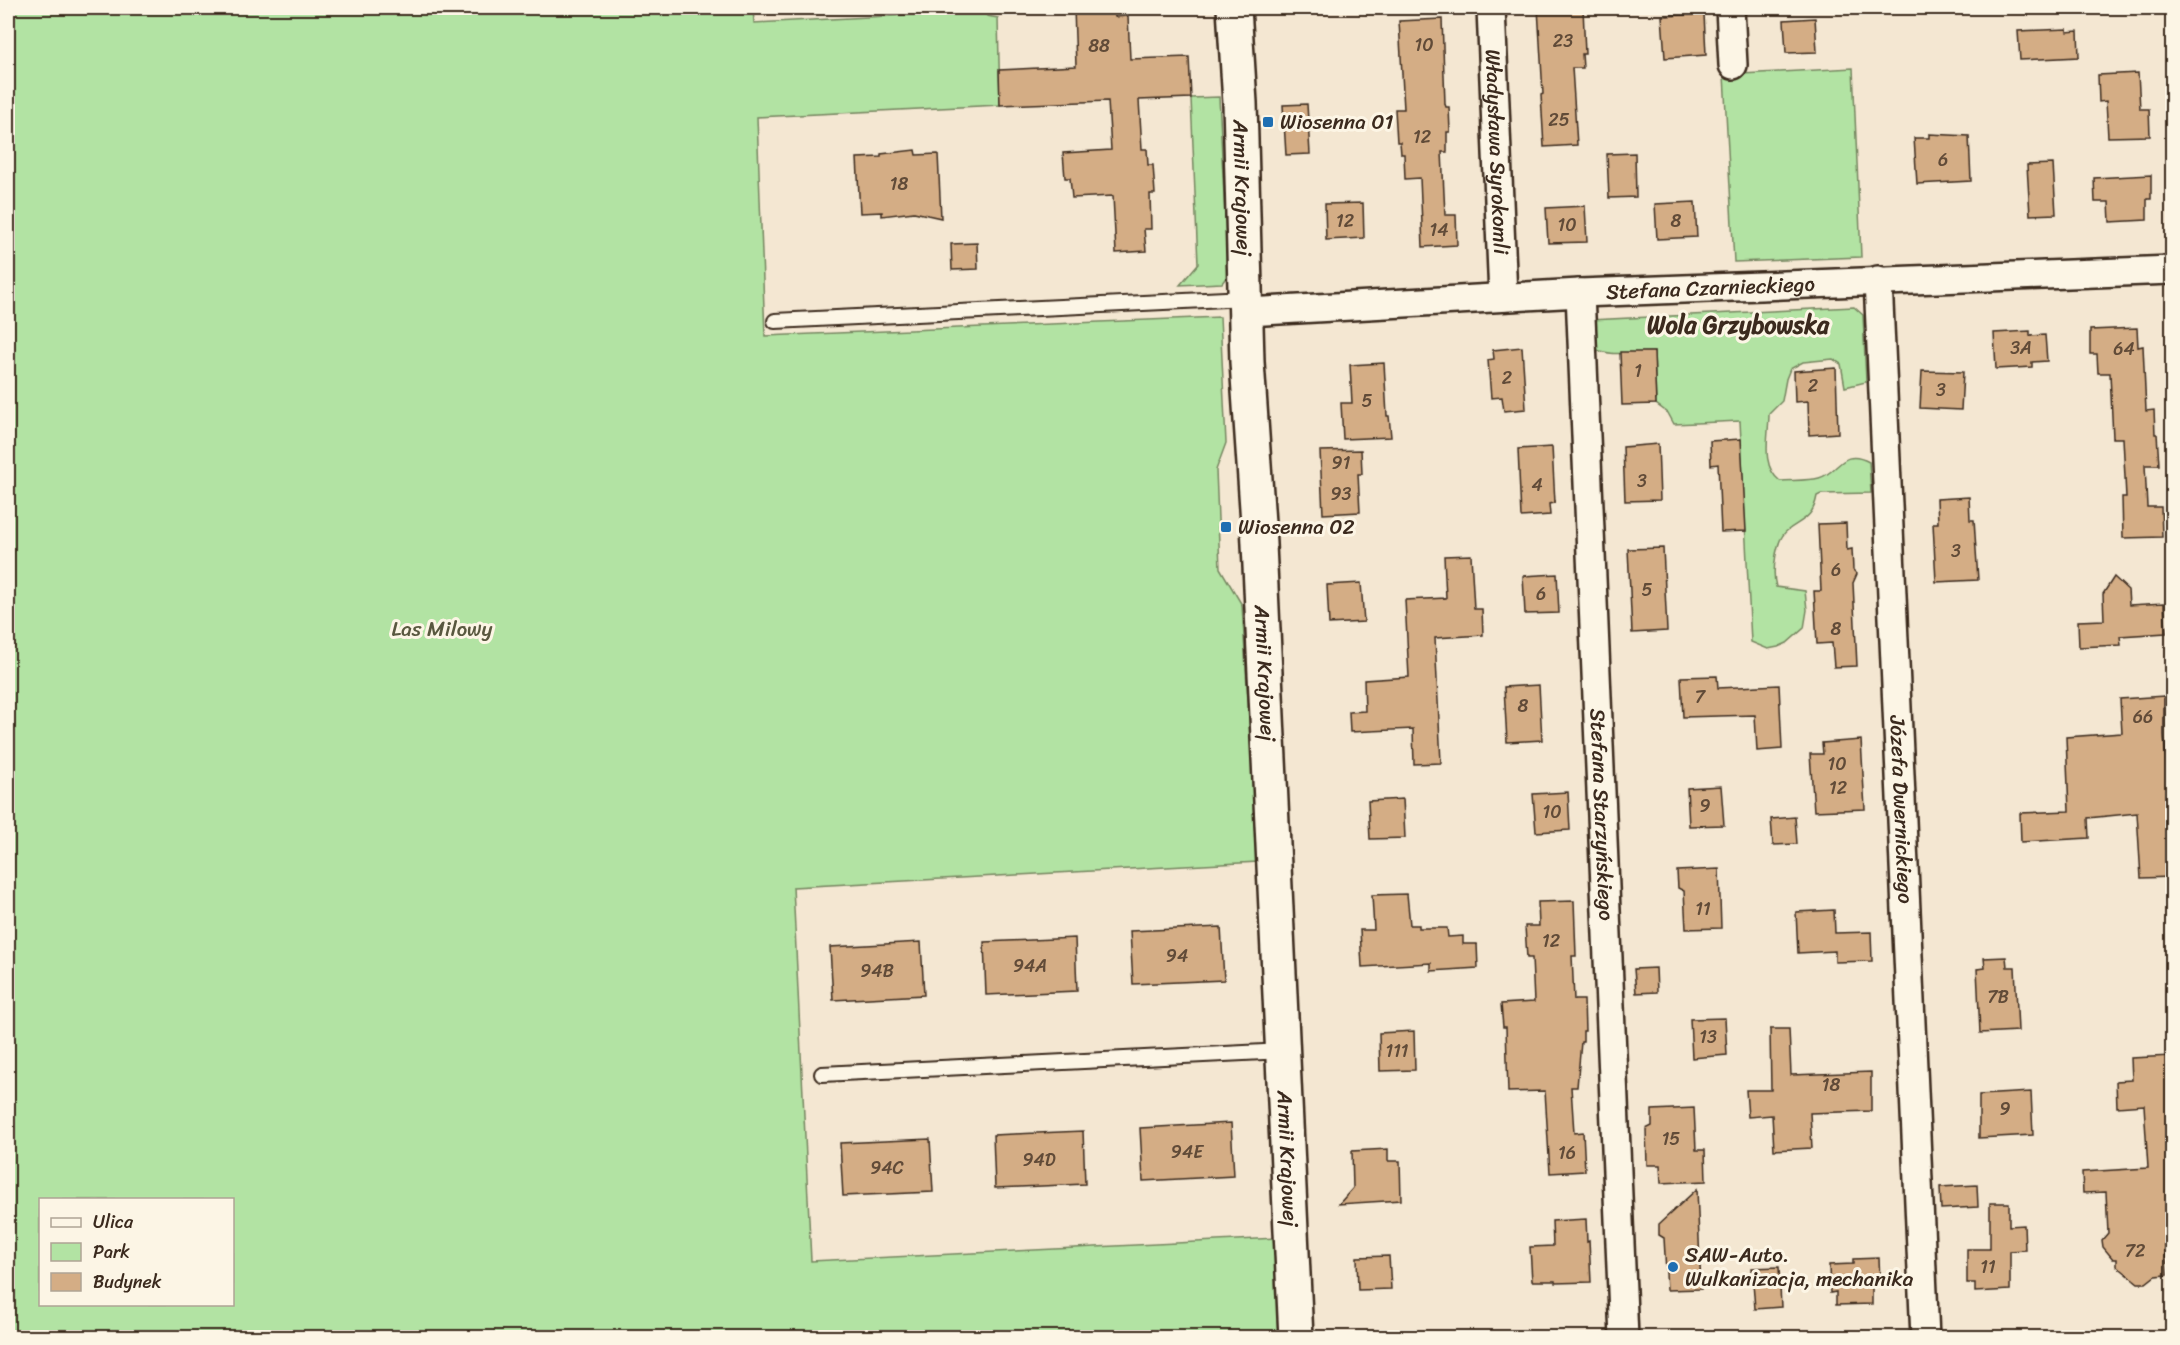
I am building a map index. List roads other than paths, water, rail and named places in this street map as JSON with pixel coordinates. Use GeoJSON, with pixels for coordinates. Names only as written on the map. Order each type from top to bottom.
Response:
{"type":"FeatureCollection","features":[{"type":"Feature","properties":{"kind":"street","name":"Armii Krajowej"},"geometry":{"type":"LineString","coordinates":[[1234,8],[1247,362],[1258,523],[1296,1338]]}},
{"type":"Feature","properties":{"kind":"street","name":"Władysława Syrokomli"},"geometry":{"type":"LineString","coordinates":[[1491,8],[1503,297]]}},
{"type":"Feature","properties":{"kind":"street"},"geometry":{"type":"LineString","coordinates":[[1730,8],[1733,65]]}},
{"type":"Feature","properties":{"kind":"street","name":"Stefana Czarnieckiego"},"geometry":{"type":"LineString","coordinates":[[1246,305],[2172,270]]}},
{"type":"Feature","properties":{"kind":"street","name":"Józefa Dwernickiego"},"geometry":{"type":"LineString","coordinates":[[1878,280],[1925,1338]]}},
{"type":"Feature","properties":{"kind":"street","name":"Stefana Starzyńskiego"},"geometry":{"type":"LineString","coordinates":[[1580,293],[1624,1338]]}},
{"type":"Feature","properties":{"kind":"lane"},"geometry":{"type":"LineString","coordinates":[[775,321],[1246,305]]}},
{"type":"Feature","properties":{"kind":"lane"},"geometry":{"type":"LineString","coordinates":[[822,1074],[1283,1051]]}},
{"type":"Feature","properties":{"kind":"place","name":"Wiosenna 01"},"geometry":{"type":"Point","coordinates":[1268,122]}},
{"type":"Feature","properties":{"kind":"place","name":"Wiosenna 02"},"geometry":{"type":"Point","coordinates":[1226,527]}},
{"type":"Feature","properties":{"kind":"place","name":"SAW-Auto. Wulkanizacja, mechanika"},"geometry":{"type":"Point","coordinates":[1673,1267]}},
{"type":"Feature","properties":{"kind":"district","name":"Wola Grzybowska"},"geometry":{"type":"Point","coordinates":[1738,325]}},
{"type":"Feature","properties":{"kind":"park label","name":"Las Milowy"},"geometry":{"type":"Point","coordinates":[442,629]}}]}
